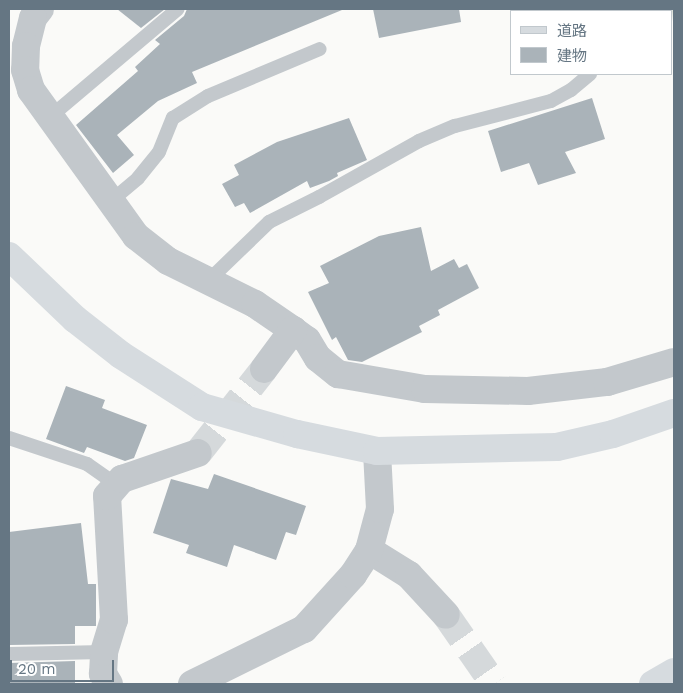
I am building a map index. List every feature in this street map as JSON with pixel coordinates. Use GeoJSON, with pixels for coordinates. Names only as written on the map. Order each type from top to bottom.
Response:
{"type":"FeatureCollection","features":[{"type":"Feature","properties":{"kind":"main road"},"geometry":{"type":"LineString","coordinates":[[9,256],[75,319],[121,355],[202,407],[297,434],[377,451],[557,446],[613,434],[674,413]]}},
{"type":"Feature","properties":{"kind":"main road"},"geometry":{"type":"LineString","coordinates":[[653,684],[674,672]]}},
{"type":"Feature","properties":{"kind":"street"},"geometry":{"type":"LineString","coordinates":[[40,9],[33,18],[26,46],[25,70],[30,90],[136,236],[168,261],[255,304],[307,340],[318,358],[338,374],[424,389],[528,391],[607,382],[674,362]]}},
{"type":"Feature","properties":{"kind":"street"},"geometry":{"type":"LineString","coordinates":[[264,369],[293,330]]}},
{"type":"Feature","properties":{"kind":"street"},"geometry":{"type":"LineString","coordinates":[[192,684],[304,629],[347,583],[369,550],[380,509],[377,451]]}},
{"type":"Feature","properties":{"kind":"street"},"geometry":{"type":"LineString","coordinates":[[109,684],[103,674],[104,652],[114,620],[107,496],[122,479],[198,454]]}},
{"type":"Feature","properties":{"kind":"street"},"geometry":{"type":"LineString","coordinates":[[369,550],[409,575],[446,615]]}},
{"type":"Feature","properties":{"kind":"lane"},"geometry":{"type":"LineString","coordinates":[[50,117],[178,9]]}},
{"type":"Feature","properties":{"kind":"lane"},"geometry":{"type":"LineString","coordinates":[[111,201],[138,178],[159,152],[173,118],[208,96],[320,49]]}},
{"type":"Feature","properties":{"kind":"lane"},"geometry":{"type":"LineString","coordinates":[[208,281],[269,222],[319,197],[419,141],[455,126],[551,101],[571,90],[589,75]]}},
{"type":"Feature","properties":{"kind":"lane"},"geometry":{"type":"LineString","coordinates":[[9,438],[87,464],[117,485]]}},
{"type":"Feature","properties":{"kind":"lane"},"geometry":{"type":"LineString","coordinates":[[9,654],[104,652]]}},
{"type":"Feature","properties":{"kind":"shaded area"},"geometry":{"type":"Polygon","coordinates":[[[625,9],[674,9],[674,33],[673,10],[625,9]]]}},
{"type":"Feature","properties":{"kind":"building"},"geometry":{"type":"Polygon","coordinates":[[[117,9],[165,9],[141,28],[117,9]]]}},
{"type":"Feature","properties":{"kind":"building"},"geometry":{"type":"Polygon","coordinates":[[[187,9],[342,10],[192,72],[197,83],[158,101],[117,135],[134,155],[113,173],[76,125],[138,71],[135,67],[160,44],[155,40],[184,16],[187,9]]]}},
{"type":"Feature","properties":{"kind":"building"},"geometry":{"type":"Polygon","coordinates":[[[373,9],[459,9],[461,22],[379,38],[373,9]]]}},
{"type":"Feature","properties":{"kind":"building"},"geometry":{"type":"Polygon","coordinates":[[[592,98],[605,139],[565,152],[576,173],[538,185],[529,163],[501,172],[488,131],[592,98]]]}},
{"type":"Feature","properties":{"kind":"building"},"geometry":{"type":"Polygon","coordinates":[[[349,118],[367,160],[337,173],[338,176],[329,181],[310,188],[307,181],[250,213],[244,203],[235,207],[222,184],[239,175],[234,165],[277,142],[349,118]]]}},
{"type":"Feature","properties":{"kind":"building"},"geometry":{"type":"Polygon","coordinates":[[[421,227],[431,271],[454,259],[459,268],[467,264],[479,288],[438,310],[440,315],[419,326],[422,332],[362,362],[348,360],[336,337],[332,340],[308,292],[329,283],[320,266],[379,236],[421,227]]]}},
{"type":"Feature","properties":{"kind":"building"},"geometry":{"type":"Polygon","coordinates":[[[66,386],[105,400],[102,408],[147,425],[134,458],[125,461],[87,447],[84,453],[46,439],[66,386]]]}},
{"type":"Feature","properties":{"kind":"building"},"geometry":{"type":"Polygon","coordinates":[[[214,474],[306,506],[296,535],[286,532],[276,560],[234,545],[227,567],[186,553],[189,545],[153,533],[171,479],[208,489],[214,474]]]}},
{"type":"Feature","properties":{"kind":"building"},"geometry":{"type":"Polygon","coordinates":[[[81,523],[88,584],[96,584],[96,626],[75,626],[75,644],[9,645],[9,532],[81,523]]]}},
{"type":"Feature","properties":{"kind":"building"},"geometry":{"type":"Polygon","coordinates":[[[75,661],[75,684],[9,684],[9,663],[75,661]]]}},
{"type":"Feature","properties":{"kind":"tunnel"},"geometry":{"type":"LineString","coordinates":[[198,453],[264,369]]}},
{"type":"Feature","properties":{"kind":"tunnel"},"geometry":{"type":"LineString","coordinates":[[446,615],[494,684]]}}]}
